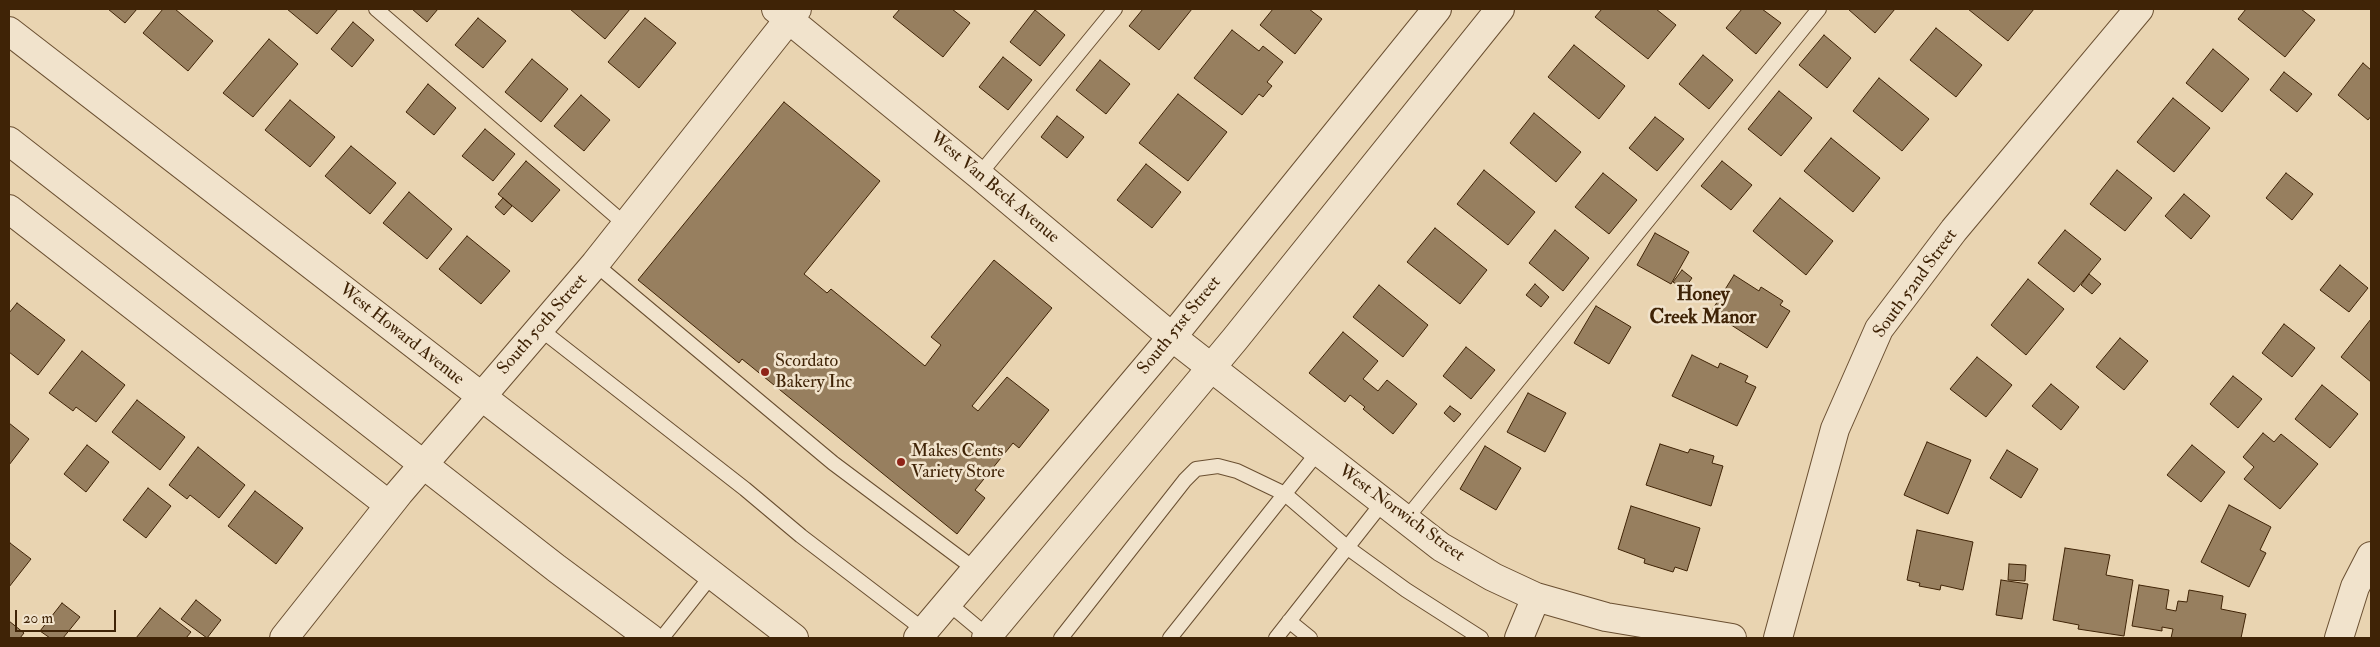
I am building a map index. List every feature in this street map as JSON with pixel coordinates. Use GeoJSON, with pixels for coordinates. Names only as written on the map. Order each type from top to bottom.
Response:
{"type":"FeatureCollection","features":[{"type":"Feature","properties":{"kind":"street","name":"South 51st Street"},"geometry":{"type":"LineString","coordinates":[[921,634],[1172,337],[1437,9]]}},
{"type":"Feature","properties":{"kind":"street"},"geometry":{"type":"LineString","coordinates":[[988,637],[1211,368],[1500,9]]}},
{"type":"Feature","properties":{"kind":"street","name":"South 52nd Street"},"geometry":{"type":"LineString","coordinates":[[1778,638],[1835,429],[1879,329],[1954,230],[2139,9]]}},
{"type":"Feature","properties":{"kind":"street","name":"South 50th Street"},"geometry":{"type":"LineString","coordinates":[[284,638],[424,464],[595,264],[788,12]]}},
{"type":"Feature","properties":{"kind":"street","name":"West Van Beck Avenue"},"geometry":{"type":"LineString","coordinates":[[788,12],[979,175],[1211,368]]}},
{"type":"Feature","properties":{"kind":"street","name":"West Howard Avenue"},"geometry":{"type":"LineString","coordinates":[[9,31],[794,638]]}},
{"type":"Feature","properties":{"kind":"street"},"geometry":{"type":"LineString","coordinates":[[9,141],[650,638]]}},
{"type":"Feature","properties":{"kind":"street"},"geometry":{"type":"LineString","coordinates":[[9,209],[390,505]]}},
{"type":"Feature","properties":{"kind":"street","name":"West Norwich Street"},"geometry":{"type":"LineString","coordinates":[[1211,368],[1441,547],[1493,577],[1536,597],[1606,617],[1732,638]]}},
{"type":"Feature","properties":{"kind":"street"},"geometry":{"type":"LineString","coordinates":[[2339,638],[2355,588],[2371,556]]}},
{"type":"Feature","properties":{"kind":"street"},"geometry":{"type":"LineString","coordinates":[[1519,638],[1536,597]]}},
{"type":"Feature","properties":{"kind":"lane"},"geometry":{"type":"LineString","coordinates":[[376,9],[626,225]]}},
{"type":"Feature","properties":{"kind":"lane"},"geometry":{"type":"LineString","coordinates":[[979,175],[1114,9]]}},
{"type":"Feature","properties":{"kind":"lane"},"geometry":{"type":"LineString","coordinates":[[1406,520],[1820,9]]}},
{"type":"Feature","properties":{"kind":"lane"},"geometry":{"type":"LineString","coordinates":[[595,264],[833,463],[976,570]]}},
{"type":"Feature","properties":{"kind":"lane"},"geometry":{"type":"LineString","coordinates":[[540,329],[745,489],[921,634]]}},
{"type":"Feature","properties":{"kind":"lane"},"geometry":{"type":"LineString","coordinates":[[1170,638],[1318,452]]}},
{"type":"Feature","properties":{"kind":"lane"},"geometry":{"type":"LineString","coordinates":[[1061,638],[1185,480],[1196,469],[1218,466],[1238,470],[1285,494],[1348,548],[1406,590],[1477,637]]}},
{"type":"Feature","properties":{"kind":"lane"},"geometry":{"type":"LineString","coordinates":[[1276,638],[1383,502]]}},
{"type":"Feature","properties":{"kind":"lane"},"geometry":{"type":"LineString","coordinates":[[662,638],[712,575]]}},
{"type":"Feature","properties":{"kind":"lane"},"geometry":{"type":"LineString","coordinates":[[948,602],[988,637]]}},
{"type":"Feature","properties":{"kind":"lane"},"geometry":{"type":"LineString","coordinates":[[1289,621],[1310,638]]}},
{"type":"Feature","properties":{"kind":"building"},"geometry":{"type":"Polygon","coordinates":[[[108,9],[137,9],[125,23],[108,9]]]}},
{"type":"Feature","properties":{"kind":"building"},"geometry":{"type":"Polygon","coordinates":[[[163,9],[175,9],[213,41],[188,71],[143,33],[163,9]]]}},
{"type":"Feature","properties":{"kind":"building"},"geometry":{"type":"Polygon","coordinates":[[[287,9],[338,9],[317,34],[287,9]]]}},
{"type":"Feature","properties":{"kind":"building"},"geometry":{"type":"Polygon","coordinates":[[[412,9],[438,9],[427,22],[412,9]]]}},
{"type":"Feature","properties":{"kind":"building"},"geometry":{"type":"Polygon","coordinates":[[[570,9],[630,9],[605,39],[570,9]]]}},
{"type":"Feature","properties":{"kind":"building"},"geometry":{"type":"Polygon","coordinates":[[[900,9],[952,9],[970,23],[943,57],[893,17],[900,9]]]}},
{"type":"Feature","properties":{"kind":"building"},"geometry":{"type":"Polygon","coordinates":[[[1143,9],[1192,9],[1159,50],[1129,26],[1143,9]]]}},
{"type":"Feature","properties":{"kind":"building"},"geometry":{"type":"Polygon","coordinates":[[[1273,9],[1309,9],[1322,19],[1295,54],[1260,25],[1273,9]]]}},
{"type":"Feature","properties":{"kind":"building"},"geometry":{"type":"Polygon","coordinates":[[[1602,9],[1656,9],[1676,25],[1648,59],[1595,17],[1602,9]]]}},
{"type":"Feature","properties":{"kind":"building"},"geometry":{"type":"Polygon","coordinates":[[[1742,9],[1762,9],[1781,23],[1756,54],[1726,28],[1742,9]]]}},
{"type":"Feature","properties":{"kind":"building"},"geometry":{"type":"Polygon","coordinates":[[[1848,9],[1895,9],[1875,33],[1848,9]]]}},
{"type":"Feature","properties":{"kind":"building"},"geometry":{"type":"Polygon","coordinates":[[[1968,9],[2034,9],[2008,41],[1968,9]]]}},
{"type":"Feature","properties":{"kind":"building"},"geometry":{"type":"Polygon","coordinates":[[[2246,9],[2301,9],[2315,20],[2285,57],[2238,19],[2246,9]]]}},
{"type":"Feature","properties":{"kind":"building"},"geometry":{"type":"Polygon","coordinates":[[[1035,10],[1065,35],[1040,66],[1010,42],[1035,10]]]}},
{"type":"Feature","properties":{"kind":"building"},"geometry":{"type":"Polygon","coordinates":[[[478,18],[506,41],[483,68],[455,45],[478,18]]]}},
{"type":"Feature","properties":{"kind":"building"},"geometry":{"type":"Polygon","coordinates":[[[645,18],[676,43],[639,88],[608,62],[645,18]]]}},
{"type":"Feature","properties":{"kind":"building"},"geometry":{"type":"Polygon","coordinates":[[[353,22],[374,40],[352,67],[331,49],[353,22]]]}},
{"type":"Feature","properties":{"kind":"building"},"geometry":{"type":"Polygon","coordinates":[[[1936,28],[1982,65],[1956,97],[1910,60],[1936,28]]]}},
{"type":"Feature","properties":{"kind":"building"},"geometry":{"type":"Polygon","coordinates":[[[1232,30],[1259,51],[1263,46],[1283,62],[1267,82],[1272,86],[1263,97],[1259,94],[1242,115],[1194,78],[1232,30]]]}},
{"type":"Feature","properties":{"kind":"building"},"geometry":{"type":"Polygon","coordinates":[[[1824,35],[1851,58],[1827,88],[1799,65],[1824,35]]]}},
{"type":"Feature","properties":{"kind":"building"},"geometry":{"type":"Polygon","coordinates":[[[269,39],[298,64],[253,117],[223,93],[269,39]]]}},
{"type":"Feature","properties":{"kind":"building"},"geometry":{"type":"Polygon","coordinates":[[[1574,45],[1625,86],[1599,119],[1548,77],[1574,45]]]}},
{"type":"Feature","properties":{"kind":"building"},"geometry":{"type":"Polygon","coordinates":[[[2213,49],[2249,79],[2222,112],[2186,83],[2213,49]]]}},
{"type":"Feature","properties":{"kind":"building"},"geometry":{"type":"Polygon","coordinates":[[[1703,55],[1733,80],[1709,109],[1679,84],[1703,55]]]}},
{"type":"Feature","properties":{"kind":"building"},"geometry":{"type":"Polygon","coordinates":[[[1003,57],[1032,80],[1008,110],[979,87],[1003,57]]]}},
{"type":"Feature","properties":{"kind":"building"},"geometry":{"type":"Polygon","coordinates":[[[532,59],[568,89],[541,122],[505,92],[532,59]]]}},
{"type":"Feature","properties":{"kind":"building"},"geometry":{"type":"Polygon","coordinates":[[[1100,60],[1130,84],[1106,114],[1076,90],[1100,60]]]}},
{"type":"Feature","properties":{"kind":"building"},"geometry":{"type":"Polygon","coordinates":[[[2363,63],[2371,70],[2371,116],[2368,120],[2338,95],[2363,63]]]}},
{"type":"Feature","properties":{"kind":"building"},"geometry":{"type":"Polygon","coordinates":[[[2284,72],[2312,94],[2297,112],[2270,90],[2284,72]]]}},
{"type":"Feature","properties":{"kind":"building"},"geometry":{"type":"Polygon","coordinates":[[[1879,78],[1929,119],[1902,151],[1853,111],[1879,78]]]}},
{"type":"Feature","properties":{"kind":"building"},"geometry":{"type":"Polygon","coordinates":[[[428,84],[456,108],[434,135],[406,112],[428,84]]]}},
{"type":"Feature","properties":{"kind":"building"},"geometry":{"type":"Polygon","coordinates":[[[1779,91],[1812,118],[1781,156],[1748,129],[1779,91]]]}},
{"type":"Feature","properties":{"kind":"building"},"geometry":{"type":"Polygon","coordinates":[[[1178,94],[1227,132],[1188,181],[1139,143],[1178,94]]]}},
{"type":"Feature","properties":{"kind":"building"},"geometry":{"type":"Polygon","coordinates":[[[581,95],[610,120],[584,151],[554,126],[581,95]]]}},
{"type":"Feature","properties":{"kind":"building"},"geometry":{"type":"Polygon","coordinates":[[[2173,98],[2210,128],[2174,172],[2137,142],[2173,98]]]}},
{"type":"Feature","properties":{"kind":"building"},"geometry":{"type":"Polygon","coordinates":[[[290,100],[335,137],[310,167],[265,130],[290,100]]]}},
{"type":"Feature","properties":{"kind":"building"},"geometry":{"type":"Polygon","coordinates":[[[784,102],[880,181],[804,274],[827,293],[831,289],[925,366],[941,345],[931,337],[994,260],[1052,308],[972,406],[978,411],[1007,377],[1049,410],[1019,448],[1013,443],[975,490],[985,498],[957,534],[742,359],[739,363],[638,280],[784,102]]]}},
{"type":"Feature","properties":{"kind":"building"},"geometry":{"type":"Polygon","coordinates":[[[1534,113],[1581,152],[1556,182],[1510,143],[1534,113]]]}},
{"type":"Feature","properties":{"kind":"building"},"geometry":{"type":"Polygon","coordinates":[[[1057,116],[1084,137],[1067,158],[1041,137],[1057,116]]]}},
{"type":"Feature","properties":{"kind":"building"},"geometry":{"type":"Polygon","coordinates":[[[1655,117],[1684,139],[1657,171],[1629,148],[1655,117]]]}},
{"type":"Feature","properties":{"kind":"building"},"geometry":{"type":"Polygon","coordinates":[[[485,129],[515,154],[493,181],[462,156],[485,129]]]}},
{"type":"Feature","properties":{"kind":"building"},"geometry":{"type":"Polygon","coordinates":[[[1831,138],[1880,178],[1853,212],[1804,171],[1831,138]]]}},
{"type":"Feature","properties":{"kind":"building"},"geometry":{"type":"Polygon","coordinates":[[[351,146],[396,183],[370,214],[325,176],[351,146]]]}},
{"type":"Feature","properties":{"kind":"building"},"geometry":{"type":"Polygon","coordinates":[[[526,161],[560,190],[532,222],[498,194],[526,161]]]}},
{"type":"Feature","properties":{"kind":"building"},"geometry":{"type":"Polygon","coordinates":[[[1722,161],[1752,185],[1731,210],[1701,186],[1722,161]]]}},
{"type":"Feature","properties":{"kind":"building"},"geometry":{"type":"Polygon","coordinates":[[[1146,164],[1181,192],[1152,228],[1117,200],[1146,164]]]}},
{"type":"Feature","properties":{"kind":"building"},"geometry":{"type":"Polygon","coordinates":[[[1484,170],[1535,212],[1508,245],[1457,204],[1484,170]]]}},
{"type":"Feature","properties":{"kind":"building"},"geometry":{"type":"Polygon","coordinates":[[[2117,170],[2152,198],[2125,231],[2090,204],[2117,170]]]}},
{"type":"Feature","properties":{"kind":"building"},"geometry":{"type":"Polygon","coordinates":[[[1603,173],[1637,200],[1609,234],[1575,207],[1603,173]]]}},
{"type":"Feature","properties":{"kind":"building"},"geometry":{"type":"Polygon","coordinates":[[[2286,173],[2313,194],[2292,220],[2266,198],[2286,173]]]}},
{"type":"Feature","properties":{"kind":"building"},"geometry":{"type":"Polygon","coordinates":[[[409,192],[452,229],[427,259],[383,223],[409,192]]]}},
{"type":"Feature","properties":{"kind":"building"},"geometry":{"type":"Polygon","coordinates":[[[2184,194],[2210,216],[2191,239],[2165,216],[2184,194]]]}},
{"type":"Feature","properties":{"kind":"building"},"geometry":{"type":"Polygon","coordinates":[[[503,198],[512,206],[504,215],[495,207],[503,198]]]}},
{"type":"Feature","properties":{"kind":"building"},"geometry":{"type":"Polygon","coordinates":[[[1780,198],[1833,241],[1806,275],[1753,231],[1780,198]]]}},
{"type":"Feature","properties":{"kind":"building"},"geometry":{"type":"Polygon","coordinates":[[[1435,228],[1487,270],[1460,304],[1407,262],[1435,228]]]}},
{"type":"Feature","properties":{"kind":"building"},"geometry":{"type":"Polygon","coordinates":[[[1555,230],[1589,258],[1563,291],[1529,263],[1555,230]]]}},
{"type":"Feature","properties":{"kind":"building"},"geometry":{"type":"Polygon","coordinates":[[[2065,230],[2101,259],[2074,292],[2038,263],[2065,230]]]}},
{"type":"Feature","properties":{"kind":"building"},"geometry":{"type":"Polygon","coordinates":[[[1655,233],[1689,252],[1671,284],[1637,265],[1655,233]]]}},
{"type":"Feature","properties":{"kind":"building"},"geometry":{"type":"Polygon","coordinates":[[[467,236],[510,271],[481,304],[439,269],[467,236]]]}},
{"type":"Feature","properties":{"kind":"building"},"geometry":{"type":"Polygon","coordinates":[[[2340,265],[2368,288],[2349,312],[2320,290],[2340,265]]]}},
{"type":"Feature","properties":{"kind":"building"},"geometry":{"type":"Polygon","coordinates":[[[1682,270],[1692,278],[1684,289],[1673,282],[1682,270]]]}},
{"type":"Feature","properties":{"kind":"building"},"geometry":{"type":"Polygon","coordinates":[[[2089,274],[2101,284],[2092,294],[2081,285],[2089,274]]]}},
{"type":"Feature","properties":{"kind":"building"},"geometry":{"type":"Polygon","coordinates":[[[1734,275],[1759,291],[1761,287],[1783,301],[1780,305],[1790,311],[1767,348],[1711,312],[1734,275]]]}},
{"type":"Feature","properties":{"kind":"building"},"geometry":{"type":"Polygon","coordinates":[[[2028,279],[2064,309],[2026,355],[1991,325],[2028,279]]]}},
{"type":"Feature","properties":{"kind":"building"},"geometry":{"type":"Polygon","coordinates":[[[1535,284],[1549,297],[1541,307],[1526,295],[1535,284]]]}},
{"type":"Feature","properties":{"kind":"building"},"geometry":{"type":"Polygon","coordinates":[[[1379,285],[1428,325],[1403,357],[1353,317],[1379,285]]]}},
{"type":"Feature","properties":{"kind":"building"},"geometry":{"type":"Polygon","coordinates":[[[17,303],[65,340],[38,375],[9,352],[9,313],[17,303]]]}},
{"type":"Feature","properties":{"kind":"building"},"geometry":{"type":"Polygon","coordinates":[[[1596,306],[1631,327],[1609,364],[1574,343],[1596,306]]]}},
{"type":"Feature","properties":{"kind":"building"},"geometry":{"type":"Polygon","coordinates":[[[2371,319],[2371,382],[2341,357],[2371,319]]]}},
{"type":"Feature","properties":{"kind":"building"},"geometry":{"type":"Polygon","coordinates":[[[2284,324],[2315,348],[2292,377],[2262,353],[2284,324]]]}},
{"type":"Feature","properties":{"kind":"building"},"geometry":{"type":"Polygon","coordinates":[[[1343,332],[1378,361],[1363,379],[1378,391],[1387,380],[1417,404],[1393,434],[1363,409],[1365,407],[1350,395],[1345,402],[1309,373],[1343,332]]]}},
{"type":"Feature","properties":{"kind":"building"},"geometry":{"type":"Polygon","coordinates":[[[2120,338],[2148,361],[2124,390],[2096,367],[2120,338]]]}},
{"type":"Feature","properties":{"kind":"building"},"geometry":{"type":"Polygon","coordinates":[[[1466,347],[1495,370],[1471,399],[1443,376],[1466,347]]]}},
{"type":"Feature","properties":{"kind":"building"},"geometry":{"type":"Polygon","coordinates":[[[82,351],[125,385],[96,422],[76,407],[73,411],[49,393],[82,351]]]}},
{"type":"Feature","properties":{"kind":"building"},"geometry":{"type":"Polygon","coordinates":[[[1692,355],[1718,368],[1720,363],[1748,376],[1745,382],[1756,387],[1737,426],[1672,396],[1692,355]]]}},
{"type":"Feature","properties":{"kind":"building"},"geometry":{"type":"Polygon","coordinates":[[[1977,357],[2012,385],[1986,417],[1950,389],[1977,357]]]}},
{"type":"Feature","properties":{"kind":"building"},"geometry":{"type":"Polygon","coordinates":[[[2233,376],[2262,399],[2238,428],[2210,404],[2233,376]]]}},
{"type":"Feature","properties":{"kind":"building"},"geometry":{"type":"Polygon","coordinates":[[[2051,384],[2079,407],[2061,430],[2032,406],[2051,384]]]}},
{"type":"Feature","properties":{"kind":"building"},"geometry":{"type":"Polygon","coordinates":[[[2322,385],[2358,414],[2330,448],[2295,419],[2322,385]]]}},
{"type":"Feature","properties":{"kind":"building"},"geometry":{"type":"Polygon","coordinates":[[[1528,393],[1566,413],[1545,452],[1507,432],[1528,393]]]}},
{"type":"Feature","properties":{"kind":"building"},"geometry":{"type":"Polygon","coordinates":[[[137,400],[185,437],[160,470],[112,432],[137,400]]]}},
{"type":"Feature","properties":{"kind":"building"},"geometry":{"type":"Polygon","coordinates":[[[1450,406],[1461,414],[1454,422],[1444,413],[1450,406]]]}},
{"type":"Feature","properties":{"kind":"building"},"geometry":{"type":"Polygon","coordinates":[[[9,423],[29,439],[9,465],[9,423]]]}},
{"type":"Feature","properties":{"kind":"building"},"geometry":{"type":"Polygon","coordinates":[[[2263,433],[2274,442],[2281,434],[2318,464],[2280,509],[2244,479],[2254,467],[2243,457],[2263,433]]]}},
{"type":"Feature","properties":{"kind":"building"},"geometry":{"type":"Polygon","coordinates":[[[1927,442],[1971,460],[1948,514],[1904,495],[1927,442]]]}},
{"type":"Feature","properties":{"kind":"building"},"geometry":{"type":"Polygon","coordinates":[[[1660,444],[1688,453],[1690,449],[1714,456],[1712,463],[1723,466],[1711,506],[1646,485],[1660,444]]]}},
{"type":"Feature","properties":{"kind":"building"},"geometry":{"type":"Polygon","coordinates":[[[87,445],[109,462],[86,492],[64,474],[87,445]]]}},
{"type":"Feature","properties":{"kind":"building"},"geometry":{"type":"Polygon","coordinates":[[[2192,445],[2225,472],[2201,502],[2167,475],[2192,445]]]}},
{"type":"Feature","properties":{"kind":"building"},"geometry":{"type":"Polygon","coordinates":[[[1485,446],[1521,468],[1496,510],[1460,489],[1485,446]]]}},
{"type":"Feature","properties":{"kind":"building"},"geometry":{"type":"Polygon","coordinates":[[[198,447],[245,485],[219,518],[190,495],[187,499],[169,485],[198,447]]]}},
{"type":"Feature","properties":{"kind":"building"},"geometry":{"type":"Polygon","coordinates":[[[2007,450],[2038,469],[2021,498],[1990,478],[2007,450]]]}},
{"type":"Feature","properties":{"kind":"building"},"geometry":{"type":"Polygon","coordinates":[[[148,488],[171,506],[146,538],[123,520],[148,488]]]}},
{"type":"Feature","properties":{"kind":"building"},"geometry":{"type":"Polygon","coordinates":[[[255,491],[303,528],[276,564],[228,526],[255,491]]]}},
{"type":"Feature","properties":{"kind":"building"},"geometry":{"type":"Polygon","coordinates":[[[2229,505],[2271,527],[2260,550],[2266,553],[2249,587],[2201,562],[2229,505]]]}},
{"type":"Feature","properties":{"kind":"building"},"geometry":{"type":"Polygon","coordinates":[[[1631,506],[1700,528],[1687,571],[1675,567],[1673,572],[1644,563],[1645,559],[1618,549],[1631,506]]]}},
{"type":"Feature","properties":{"kind":"building"},"geometry":{"type":"Polygon","coordinates":[[[1917,530],[1973,542],[1963,590],[1941,585],[1940,590],[1919,586],[1920,583],[1907,580],[1917,530]]]}},
{"type":"Feature","properties":{"kind":"building"},"geometry":{"type":"Polygon","coordinates":[[[10,543],[31,559],[9,587],[9,545],[10,543]]]}},
{"type":"Feature","properties":{"kind":"building"},"geometry":{"type":"Polygon","coordinates":[[[2065,548],[2110,555],[2106,575],[2133,580],[2124,636],[2078,629],[2079,625],[2053,620],[2065,548]]]}},
{"type":"Feature","properties":{"kind":"building"},"geometry":{"type":"Polygon","coordinates":[[[2009,564],[2026,565],[2025,581],[2008,580],[2009,564]]]}},
{"type":"Feature","properties":{"kind":"building"},"geometry":{"type":"Polygon","coordinates":[[[2001,580],[2028,584],[2022,619],[1996,615],[2001,580]]]}},
{"type":"Feature","properties":{"kind":"building"},"geometry":{"type":"Polygon","coordinates":[[[2139,585],[2169,590],[2166,609],[2176,611],[2178,601],[2187,602],[2189,590],[2223,596],[2221,609],[2246,614],[2241,638],[2171,638],[2173,629],[2162,627],[2162,631],[2132,626],[2139,585]]]}},
{"type":"Feature","properties":{"kind":"building"},"geometry":{"type":"Polygon","coordinates":[[[196,600],[221,620],[207,638],[181,619],[196,600]]]}},
{"type":"Feature","properties":{"kind":"building"},"geometry":{"type":"Polygon","coordinates":[[[62,603],[80,617],[63,638],[50,638],[40,631],[62,603]]]}},
{"type":"Feature","properties":{"kind":"building"},"geometry":{"type":"Polygon","coordinates":[[[160,608],[191,632],[186,638],[136,638],[160,608]]]}},
{"type":"Feature","properties":{"kind":"building"},"geometry":{"type":"Polygon","coordinates":[[[9,621],[24,633],[20,638],[9,638],[9,621]]]}},
{"type":"Feature","properties":{"kind":"place","name":"Scordato Bakery Inc"},"geometry":{"type":"Point","coordinates":[765,372]}},
{"type":"Feature","properties":{"kind":"place","name":"Makes Cents Variety Store"},"geometry":{"type":"Point","coordinates":[901,462]}},
{"type":"Feature","properties":{"kind":"district","name":"Honey Creek Manor"},"geometry":{"type":"Point","coordinates":[1703,308]}}]}
